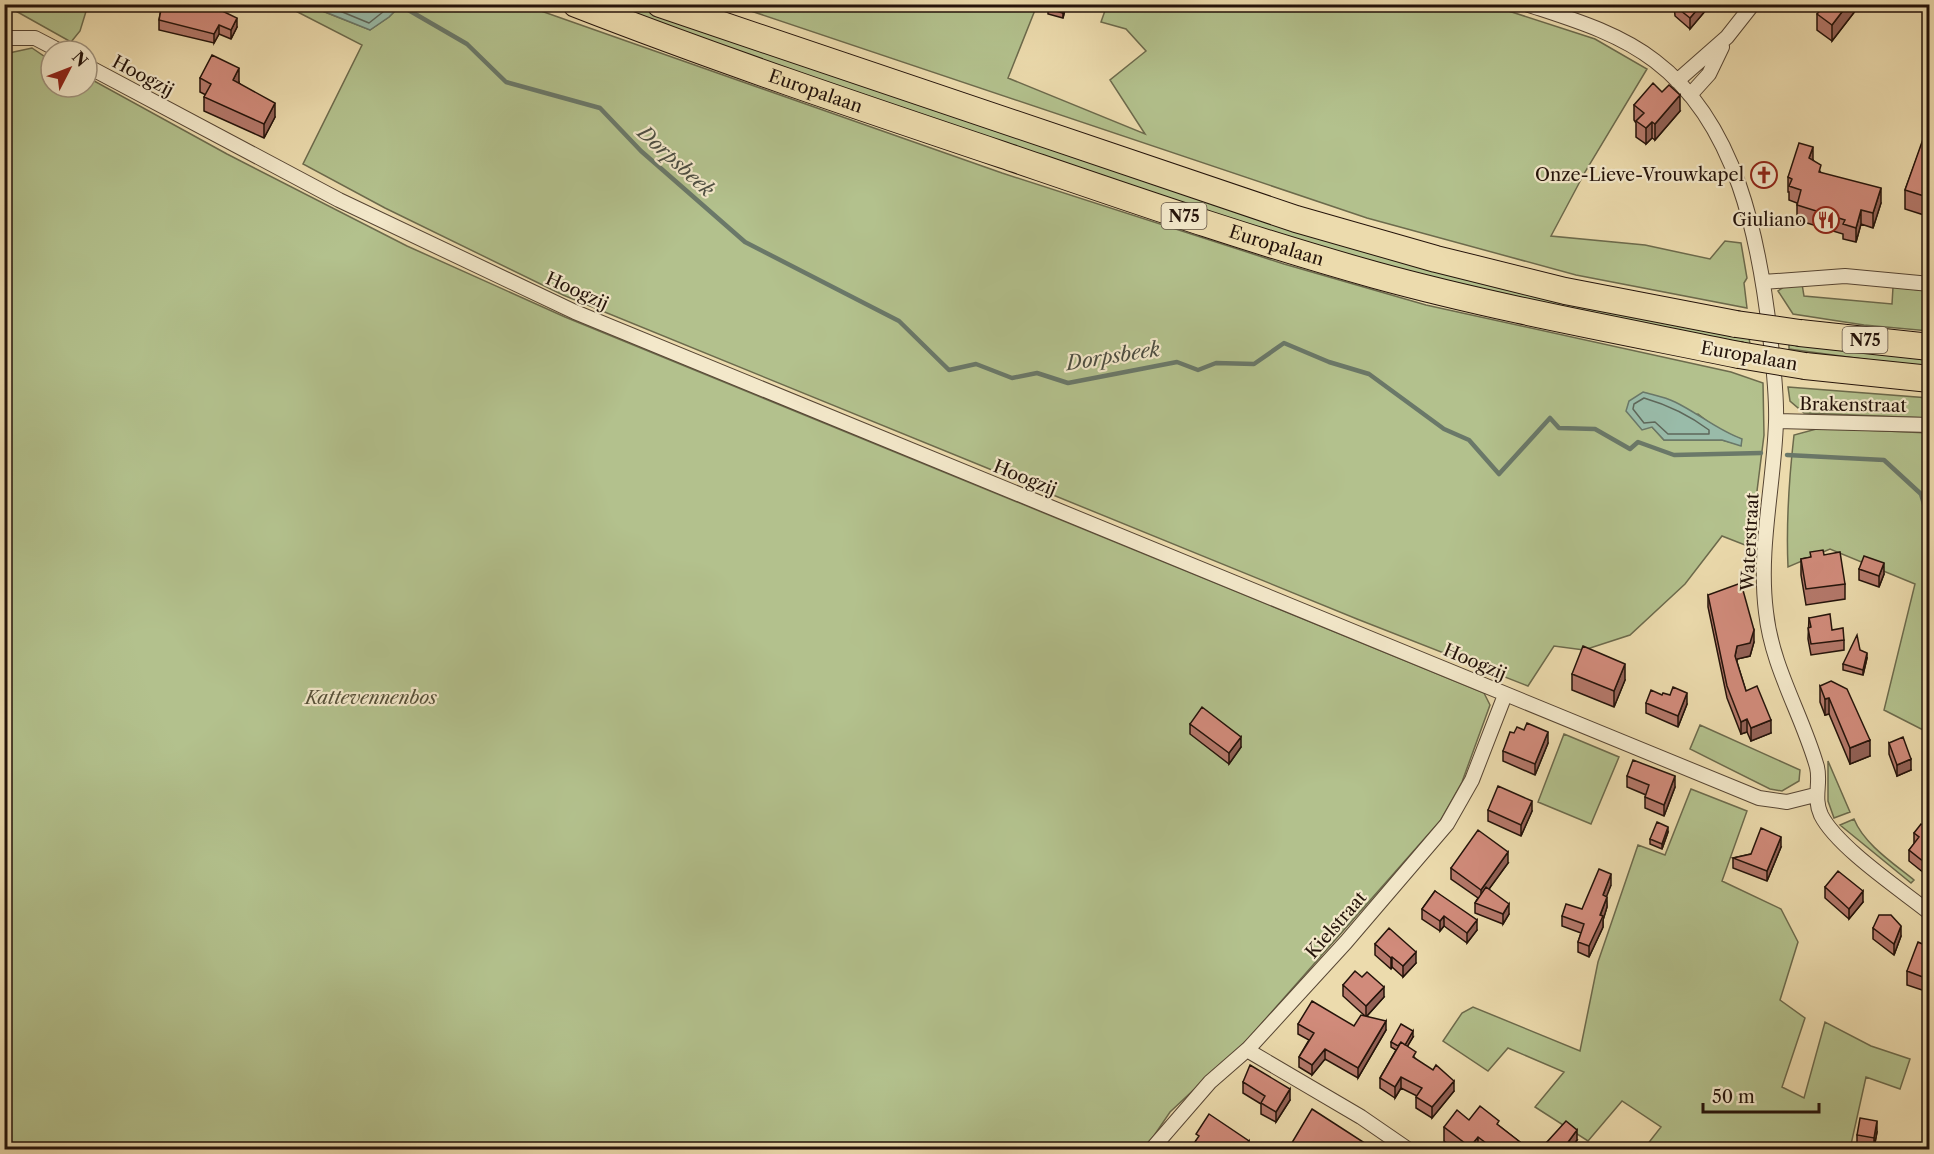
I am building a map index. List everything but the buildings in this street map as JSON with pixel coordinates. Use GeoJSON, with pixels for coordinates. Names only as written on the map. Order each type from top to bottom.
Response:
{"type":"FeatureCollection","features":[{"type":"Feature","properties":{"kind":"highway","name":"Europalaan"},"geometry":{"type":"LineString","coordinates":[[576,4],[649,33],[918,126],[1257,240],[1376,275],[1511,309],[1738,355],[1805,366],[1929,379]]}},
{"type":"Feature","properties":{"kind":"highway","name":"Europalaan"},"geometry":{"type":"LineString","coordinates":[[660,4],[1296,219],[1436,260],[1565,291],[1736,324],[1929,347]]}},
{"type":"Feature","properties":{"kind":"street","name":"Waterstraat"},"geometry":{"type":"LineString","coordinates":[[1526,4],[1611,35],[1640,51],[1677,81],[1690,95],[1713,127],[1730,162],[1763,282],[1775,378],[1776,421],[1764,559],[1765,610],[1774,657],[1818,770],[1815,795]]}},
{"type":"Feature","properties":{"kind":"street"},"geometry":{"type":"LineString","coordinates":[[1677,81],[1727,37],[1753,4]]}},
{"type":"Feature","properties":{"kind":"street"},"geometry":{"type":"LineString","coordinates":[[1690,95],[1709,74],[1727,37]]}},
{"type":"Feature","properties":{"kind":"street"},"geometry":{"type":"LineString","coordinates":[[4,38],[35,38],[39,40]]}},
{"type":"Feature","properties":{"kind":"street","name":"Hoogzij"},"geometry":{"type":"LineString","coordinates":[[99,72],[339,200],[575,312],[1759,798],[1787,802],[1815,795]]}},
{"type":"Feature","properties":{"kind":"street"},"geometry":{"type":"LineString","coordinates":[[1763,282],[1845,276],[1929,284]]}},
{"type":"Feature","properties":{"kind":"street","name":"Brakenstraat"},"geometry":{"type":"LineString","coordinates":[[1776,421],[1929,424]]}},
{"type":"Feature","properties":{"kind":"street","name":"Kielstraat"},"geometry":{"type":"LineString","coordinates":[[1151,1149],[1210,1082],[1247,1050],[1346,942],[1447,824],[1472,780],[1505,695]]}},
{"type":"Feature","properties":{"kind":"street"},"geometry":{"type":"LineString","coordinates":[[1815,795],[1820,814],[1831,830],[1929,913]]}},
{"type":"Feature","properties":{"kind":"street"},"geometry":{"type":"LineString","coordinates":[[1247,1050],[1409,1149]]}},
{"type":"Feature","properties":{"kind":"green space"},"geometry":{"type":"Polygon","coordinates":[[[5,4],[88,5],[80,31],[73,39],[66,39],[5,4]]]}},
{"type":"Feature","properties":{"kind":"green space"},"geometry":{"type":"Polygon","coordinates":[[[284,5],[307,5],[370,30],[389,17],[401,5],[524,5],[1002,173],[1284,264],[1426,305],[1731,372],[1763,383],[1764,435],[1750,547],[1722,536],[1685,584],[1630,635],[1584,650],[1554,646],[1528,686],[1357,619],[563,295],[385,208],[303,164],[362,45],[284,5]],[[1698,414],[1652,427],[1664,440],[1722,440],[1741,445],[1741,439],[1720,431],[1698,414]]]}},
{"type":"Feature","properties":{"kind":"green space"},"geometry":{"type":"Polygon","coordinates":[[[603,5],[636,5],[904,98],[1749,338],[1750,344],[1534,304],[1379,266],[1225,220],[603,5]]]}},
{"type":"Feature","properties":{"kind":"green space"},"geometry":{"type":"Polygon","coordinates":[[[733,5],[1037,5],[1008,78],[1145,134],[1110,80],[1146,51],[1126,29],[1101,22],[1107,5],[1490,5],[1595,39],[1647,69],[1585,172],[1551,236],[1645,245],[1710,259],[1725,241],[1741,243],[1747,278],[1744,283],[1747,308],[1576,275],[1367,218],[733,5]]]}},
{"type":"Feature","properties":{"kind":"green space","name":"Kattevennenbos"},"geometry":{"type":"Polygon","coordinates":[[[32,48],[39,53],[39,99],[99,99],[99,84],[227,154],[407,246],[565,317],[1484,693],[1490,705],[1462,782],[1440,821],[1247,1040],[1170,1112],[1145,1149],[5,1150],[4,56],[32,48]]]}},
{"type":"Feature","properties":{"kind":"green space"},"geometry":{"type":"Polygon","coordinates":[[[1802,284],[1804,296],[1892,304],[1893,287],[1929,291],[1929,310],[1925,309],[1925,327],[1929,327],[1929,331],[1864,325],[1793,314],[1778,291],[1787,285],[1802,284]]]}},
{"type":"Feature","properties":{"kind":"green space"},"geometry":{"type":"Polygon","coordinates":[[[1789,342],[1929,358],[1929,368],[1789,349],[1789,342]]]}},
{"type":"Feature","properties":{"kind":"green space"},"geometry":{"type":"Polygon","coordinates":[[[1788,387],[1929,398],[1929,418],[1804,413],[1790,401],[1788,387]]]}},
{"type":"Feature","properties":{"kind":"green space"},"geometry":{"type":"Polygon","coordinates":[[[1820,428],[1929,433],[1929,733],[1884,710],[1915,584],[1830,549],[1788,567],[1788,501],[1794,435],[1820,428]]]}},
{"type":"Feature","properties":{"kind":"green space"},"geometry":{"type":"Polygon","coordinates":[[[1700,725],[1800,770],[1799,781],[1782,791],[1770,789],[1690,749],[1700,725]]]}},
{"type":"Feature","properties":{"kind":"green space"},"geometry":{"type":"Polygon","coordinates":[[[1564,734],[1619,757],[1591,824],[1538,802],[1564,734]]]}},
{"type":"Feature","properties":{"kind":"green space"},"geometry":{"type":"Polygon","coordinates":[[[1828,761],[1850,812],[1834,818],[1828,801],[1828,761]]]}},
{"type":"Feature","properties":{"kind":"green space"},"geometry":{"type":"Polygon","coordinates":[[[1691,789],[1747,811],[1722,881],[1781,909],[1798,942],[1780,1000],[1805,1018],[1782,1087],[1804,1098],[1825,1022],[1871,1046],[1910,1059],[1900,1089],[1866,1077],[1850,1149],[1643,1150],[1661,1127],[1622,1101],[1588,1141],[1535,1107],[1564,1072],[1508,1048],[1488,1071],[1443,1041],[1462,1013],[1473,1007],[1580,1051],[1598,962],[1638,845],[1665,855],[1691,789]]]}},
{"type":"Feature","properties":{"kind":"green space"},"geometry":{"type":"Polygon","coordinates":[[[1854,819],[1872,845],[1914,880],[1911,883],[1840,825],[1854,819]]]}},
{"type":"Feature","properties":{"kind":"water"},"geometry":{"type":"Polygon","coordinates":[[[308,5],[401,5],[389,17],[370,30],[308,5]]]}},
{"type":"Feature","properties":{"kind":"water"},"geometry":{"type":"Polygon","coordinates":[[[1643,392],[1683,406],[1724,431],[1742,439],[1741,446],[1722,440],[1664,440],[1652,427],[1642,430],[1626,411],[1629,401],[1643,392]]]}},
{"type":"Feature","properties":{"kind":"waterway","name":"Dorpsbeek"},"geometry":{"type":"LineString","coordinates":[[398,4],[467,44],[506,82],[600,108],[641,151],[745,242],[899,321],[949,370],[976,364],[1012,378],[1037,373],[1068,383],[1177,362],[1198,370],[1216,363],[1254,364],[1284,343],[1329,362],[1369,374],[1444,429],[1469,440],[1499,474],[1550,418],[1559,428],[1595,429],[1630,449],[1638,442],[1674,455],[1761,453]]}},
{"type":"Feature","properties":{"kind":"waterway","name":"Dorpsbeek"},"geometry":{"type":"LineString","coordinates":[[1787,455],[1884,460],[1921,494],[1930,524]]}},
{"type":"Feature","properties":{"kind":"place","name":"Onze-Lieve-Vrouwkapel"},"geometry":{"type":"Point","coordinates":[1764,175]}},
{"type":"Feature","properties":{"kind":"place","name":"Giuliano"},"geometry":{"type":"Point","coordinates":[1826,220]}}]}
